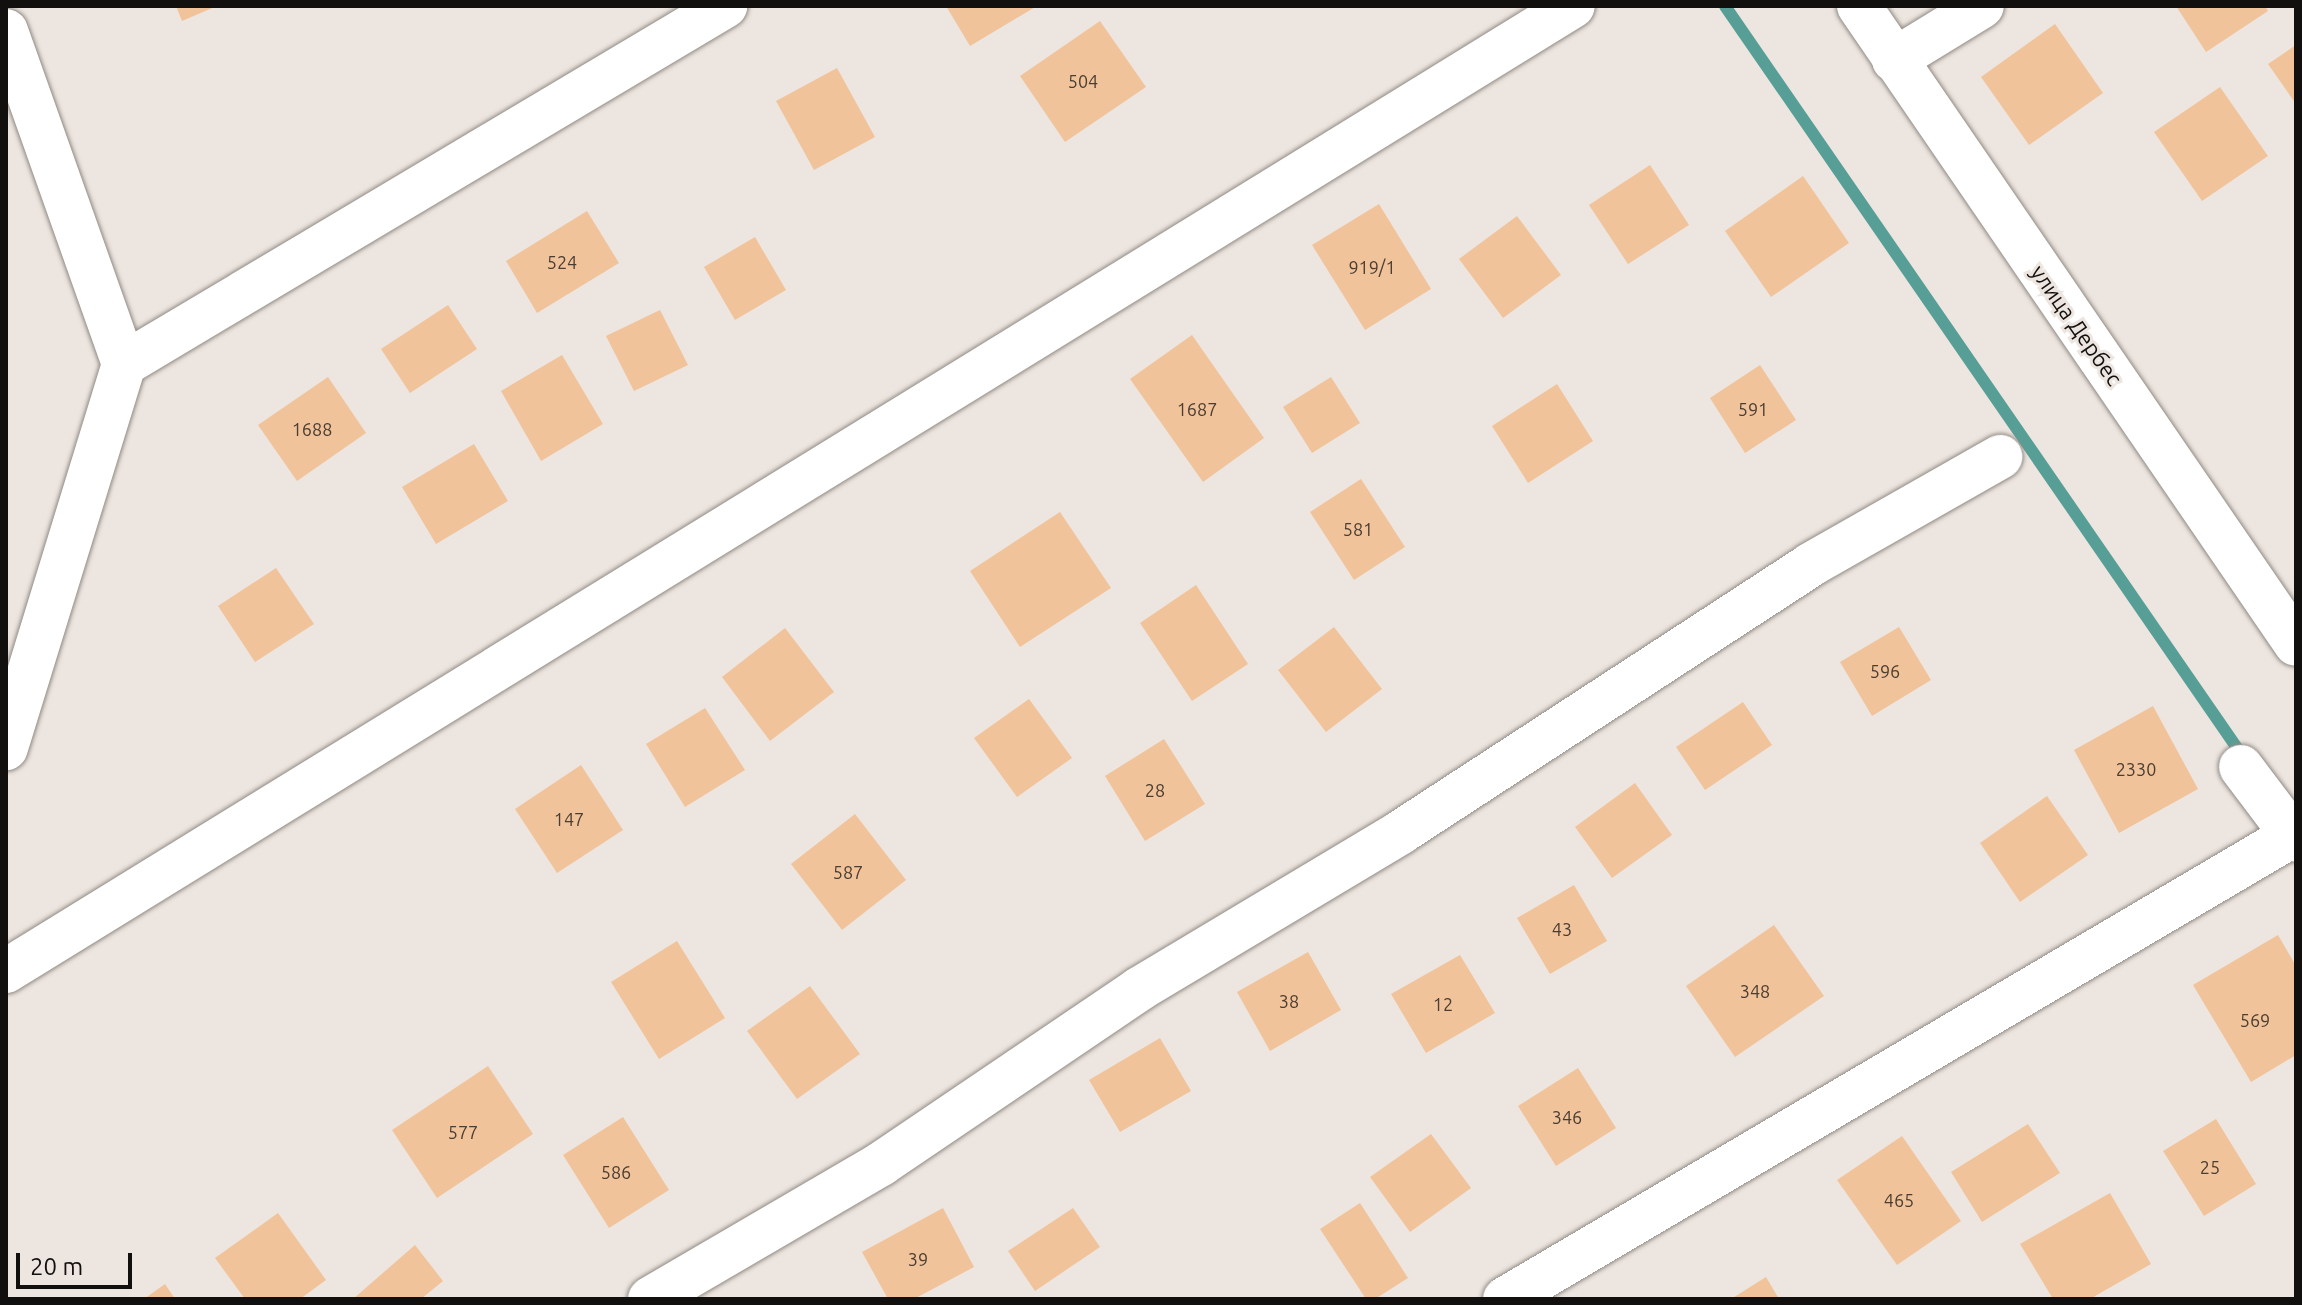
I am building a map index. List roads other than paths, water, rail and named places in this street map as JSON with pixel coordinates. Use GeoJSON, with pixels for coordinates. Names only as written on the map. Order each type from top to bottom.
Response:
{"type":"FeatureCollection","features":[{"type":"Feature","properties":{"kind":"street"},"geometry":{"type":"LineString","coordinates":[[124,364],[725,6]]}},
{"type":"Feature","properties":{"kind":"street"},"geometry":{"type":"LineString","coordinates":[[6,971],[1573,6]]}},
{"type":"Feature","properties":{"kind":"street","name":"улица Дербес"},"geometry":{"type":"LineString","coordinates":[[1859,6],[2296,644]]}},
{"type":"Feature","properties":{"kind":"street"},"geometry":{"type":"LineString","coordinates":[[1894,60],[1982,6]]}},
{"type":"Feature","properties":{"kind":"street"},"geometry":{"type":"LineString","coordinates":[[6,31],[124,364],[6,748]]}},
{"type":"Feature","properties":{"kind":"street"},"geometry":{"type":"LineString","coordinates":[[650,1299],[881,1164],[1139,989],[1401,832],[1810,565],[2000,457]]}},
{"type":"Feature","properties":{"kind":"street"},"geometry":{"type":"LineString","coordinates":[[1505,1299],[2294,837],[2241,767]]}},
{"type":"Feature","properties":{"kind":"waterway"},"geometry":{"type":"LineString","coordinates":[[1725,6],[2244,758]]}}]}
